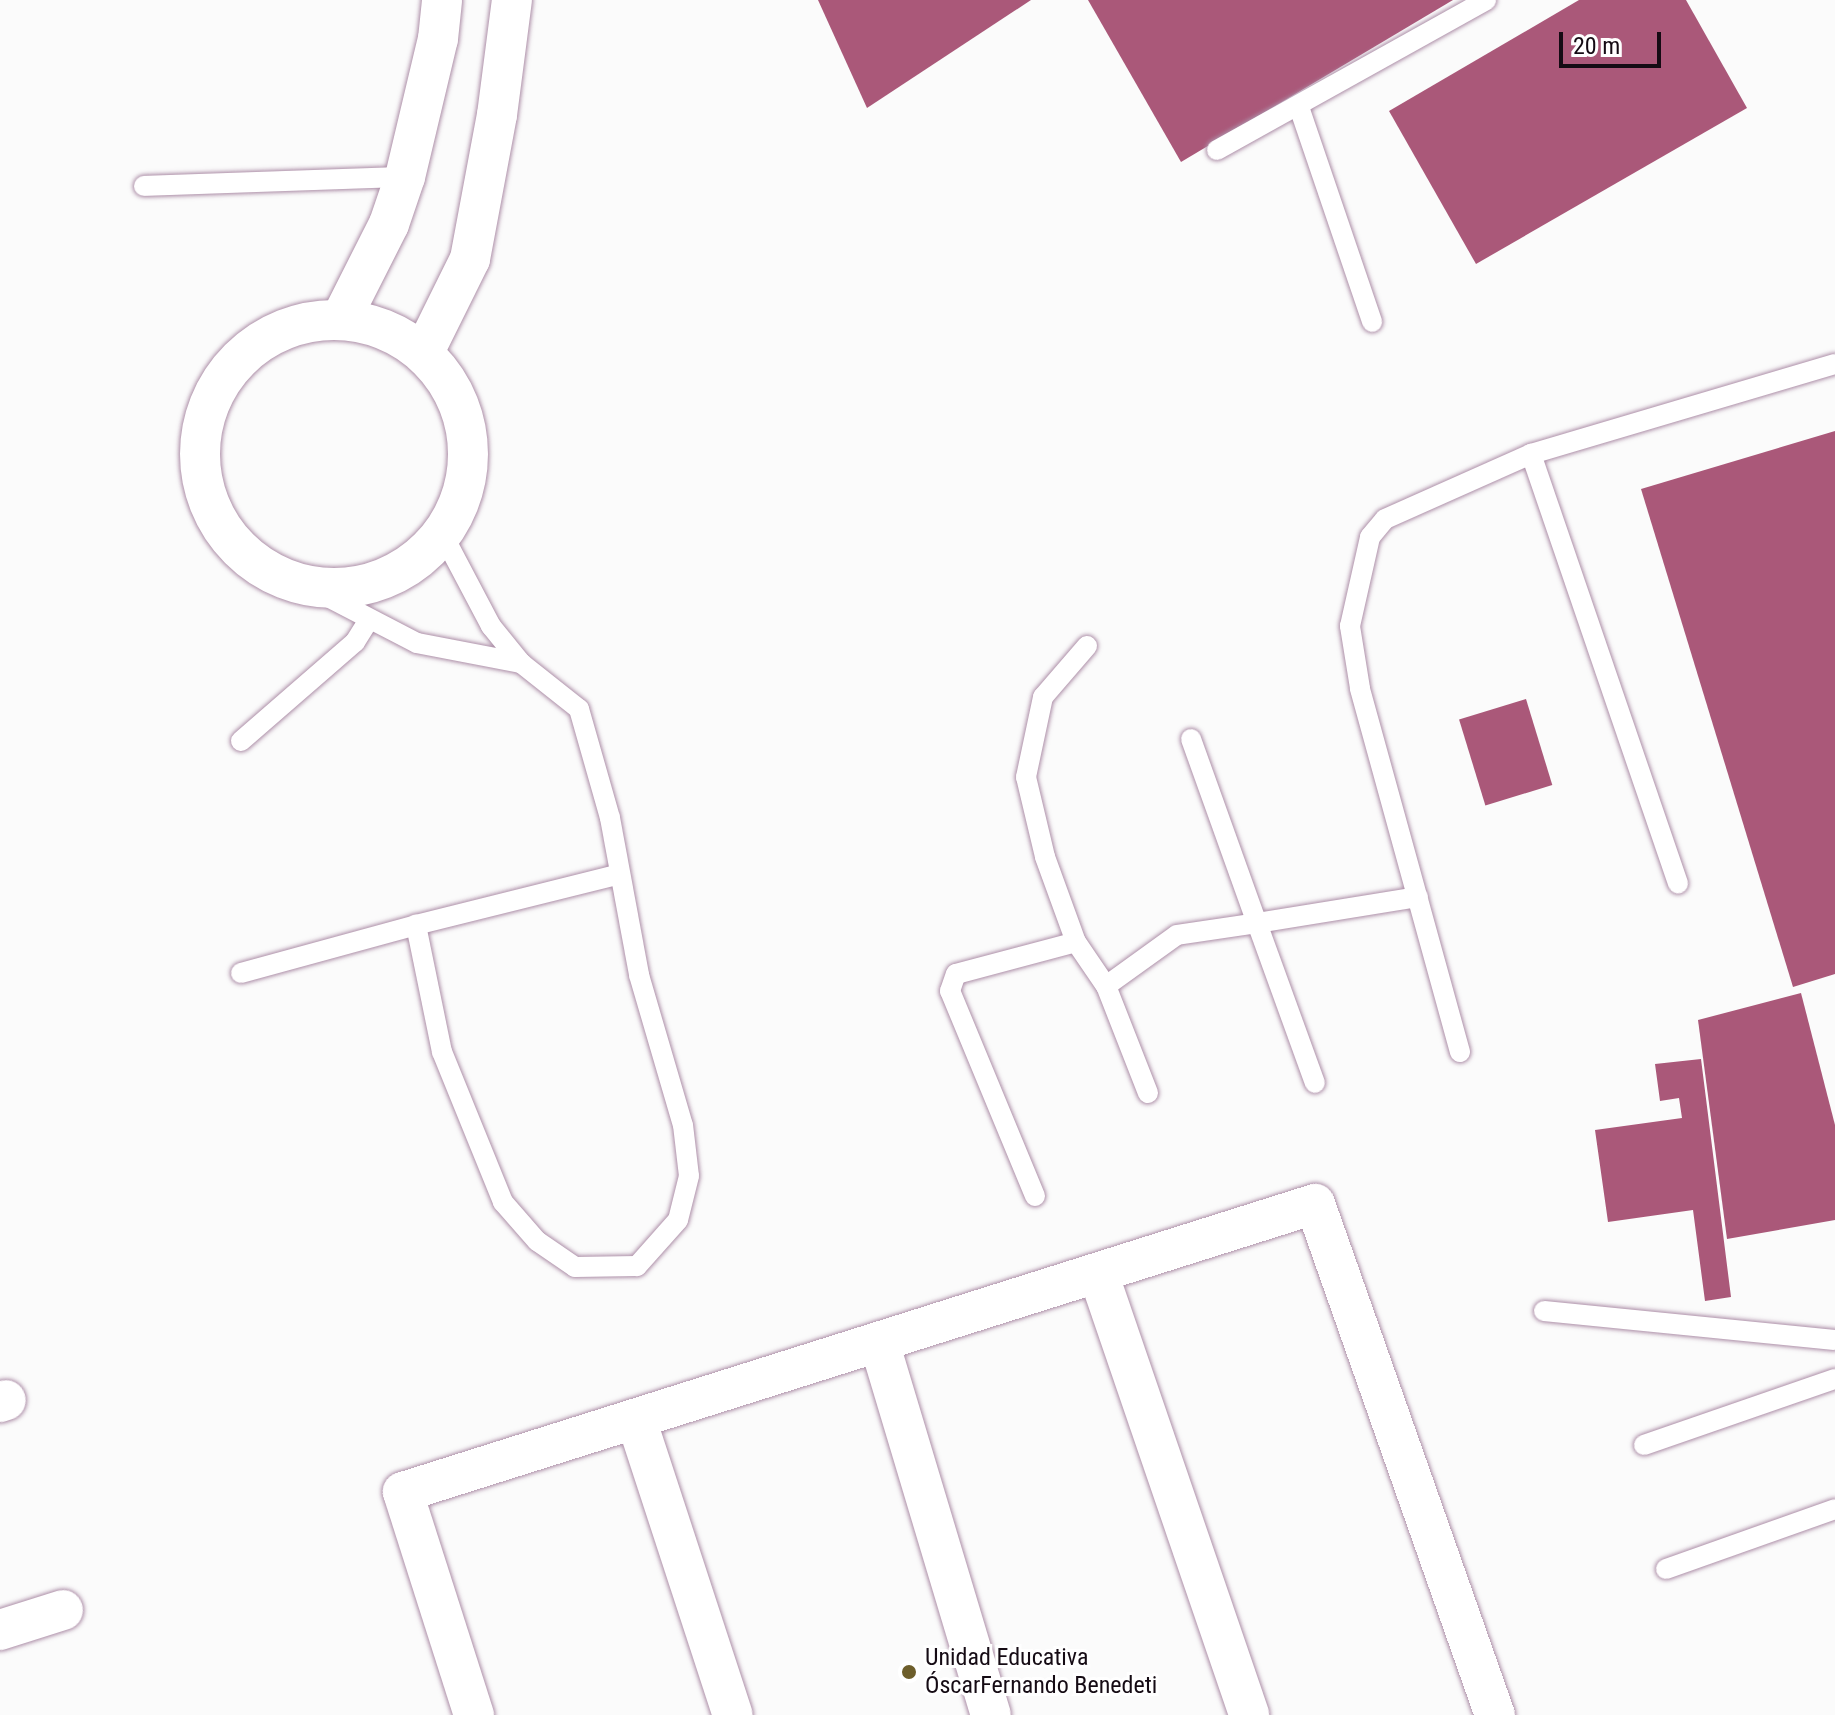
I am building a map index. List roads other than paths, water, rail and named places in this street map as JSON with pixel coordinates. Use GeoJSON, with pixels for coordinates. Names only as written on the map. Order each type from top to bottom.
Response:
{"type":"FeatureCollection","features":[{"type":"Feature","properties":{"kind":"street"},"geometry":{"type":"LineString","coordinates":[[341,319],[389,224],[405,177],[438,39],[442,0]]}},
{"type":"Feature","properties":{"kind":"street"},"geometry":{"type":"LineString","coordinates":[[424,352],[470,259],[497,115],[512,0]]}},
{"type":"Feature","properties":{"kind":"street"},"geometry":{"type":"LineString","coordinates":[[341,319],[424,352],[455,391],[470,440],[465,490],[443,535],[394,573],[358,587],[307,586],[261,568],[224,533],[202,487],[199,437],[214,389],[246,351],[291,326],[341,319]]}},
{"type":"Feature","properties":{"kind":"street"},"geometry":{"type":"LineString","coordinates":[[474,1715],[403,1492],[1315,1204],[1495,1715]]}},
{"type":"Feature","properties":{"kind":"street"},"geometry":{"type":"LineString","coordinates":[[1098,1273],[1249,1715]]}},
{"type":"Feature","properties":{"kind":"street"},"geometry":{"type":"LineString","coordinates":[[879,1342],[991,1715]]}},
{"type":"Feature","properties":{"kind":"street"},"geometry":{"type":"LineString","coordinates":[[636,1419],[733,1715]]}},
{"type":"Feature","properties":{"kind":"street"},"geometry":{"type":"LineString","coordinates":[[0,1630],[63,1610]]}},
{"type":"Feature","properties":{"kind":"lane"},"geometry":{"type":"LineString","coordinates":[[1217,150],[1486,0]]}},
{"type":"Feature","properties":{"kind":"lane"},"geometry":{"type":"LineString","coordinates":[[1299,107],[1372,322]]}},
{"type":"Feature","properties":{"kind":"lane"},"geometry":{"type":"LineString","coordinates":[[144,186],[405,177]]}},
{"type":"Feature","properties":{"kind":"lane"},"geometry":{"type":"LineString","coordinates":[[1460,1052],[1418,897],[1398,841],[1360,688],[1350,626],[1370,537],[1385,519],[1531,454],[1835,364]]}},
{"type":"Feature","properties":{"kind":"lane"},"geometry":{"type":"LineString","coordinates":[[1531,454],[1678,884]]}},
{"type":"Feature","properties":{"kind":"lane"},"geometry":{"type":"LineString","coordinates":[[416,925],[442,1052],[503,1202],[537,1241],[575,1267],[637,1266],[678,1220],[689,1176],[683,1125],[639,975],[620,874],[579,709],[521,663],[491,626],[443,535]]}},
{"type":"Feature","properties":{"kind":"lane"},"geometry":{"type":"LineString","coordinates":[[307,586],[417,643],[521,663]]}},
{"type":"Feature","properties":{"kind":"lane"},"geometry":{"type":"LineString","coordinates":[[241,741],[355,642],[369,620]]}},
{"type":"Feature","properties":{"kind":"lane"},"geometry":{"type":"LineString","coordinates":[[1087,646],[1043,697],[1026,777],[1045,857],[1076,942],[1106,986],[1148,1093]]}},
{"type":"Feature","properties":{"kind":"lane"},"geometry":{"type":"LineString","coordinates":[[1191,739],[1315,1083]]}},
{"type":"Feature","properties":{"kind":"lane"},"geometry":{"type":"LineString","coordinates":[[241,973],[620,874]]}},
{"type":"Feature","properties":{"kind":"lane"},"geometry":{"type":"LineString","coordinates":[[1106,986],[1177,935],[1211,925],[1257,923],[1418,897]]}},
{"type":"Feature","properties":{"kind":"lane"},"geometry":{"type":"LineString","coordinates":[[1035,1196],[950,991],[956,974],[1076,942]]}},
{"type":"Feature","properties":{"kind":"lane"},"geometry":{"type":"LineString","coordinates":[[1544,1311],[1835,1340]]}},
{"type":"Feature","properties":{"kind":"lane"},"geometry":{"type":"LineString","coordinates":[[1644,1445],[1835,1379]]}},
{"type":"Feature","properties":{"kind":"lane"},"geometry":{"type":"LineString","coordinates":[[1666,1569],[1835,1509]]}},
{"type":"Feature","properties":{"kind":"place","name":"Unidad Educativa ÓscarFernando Benedeti"},"geometry":{"type":"Point","coordinates":[909,1672]}}]}
